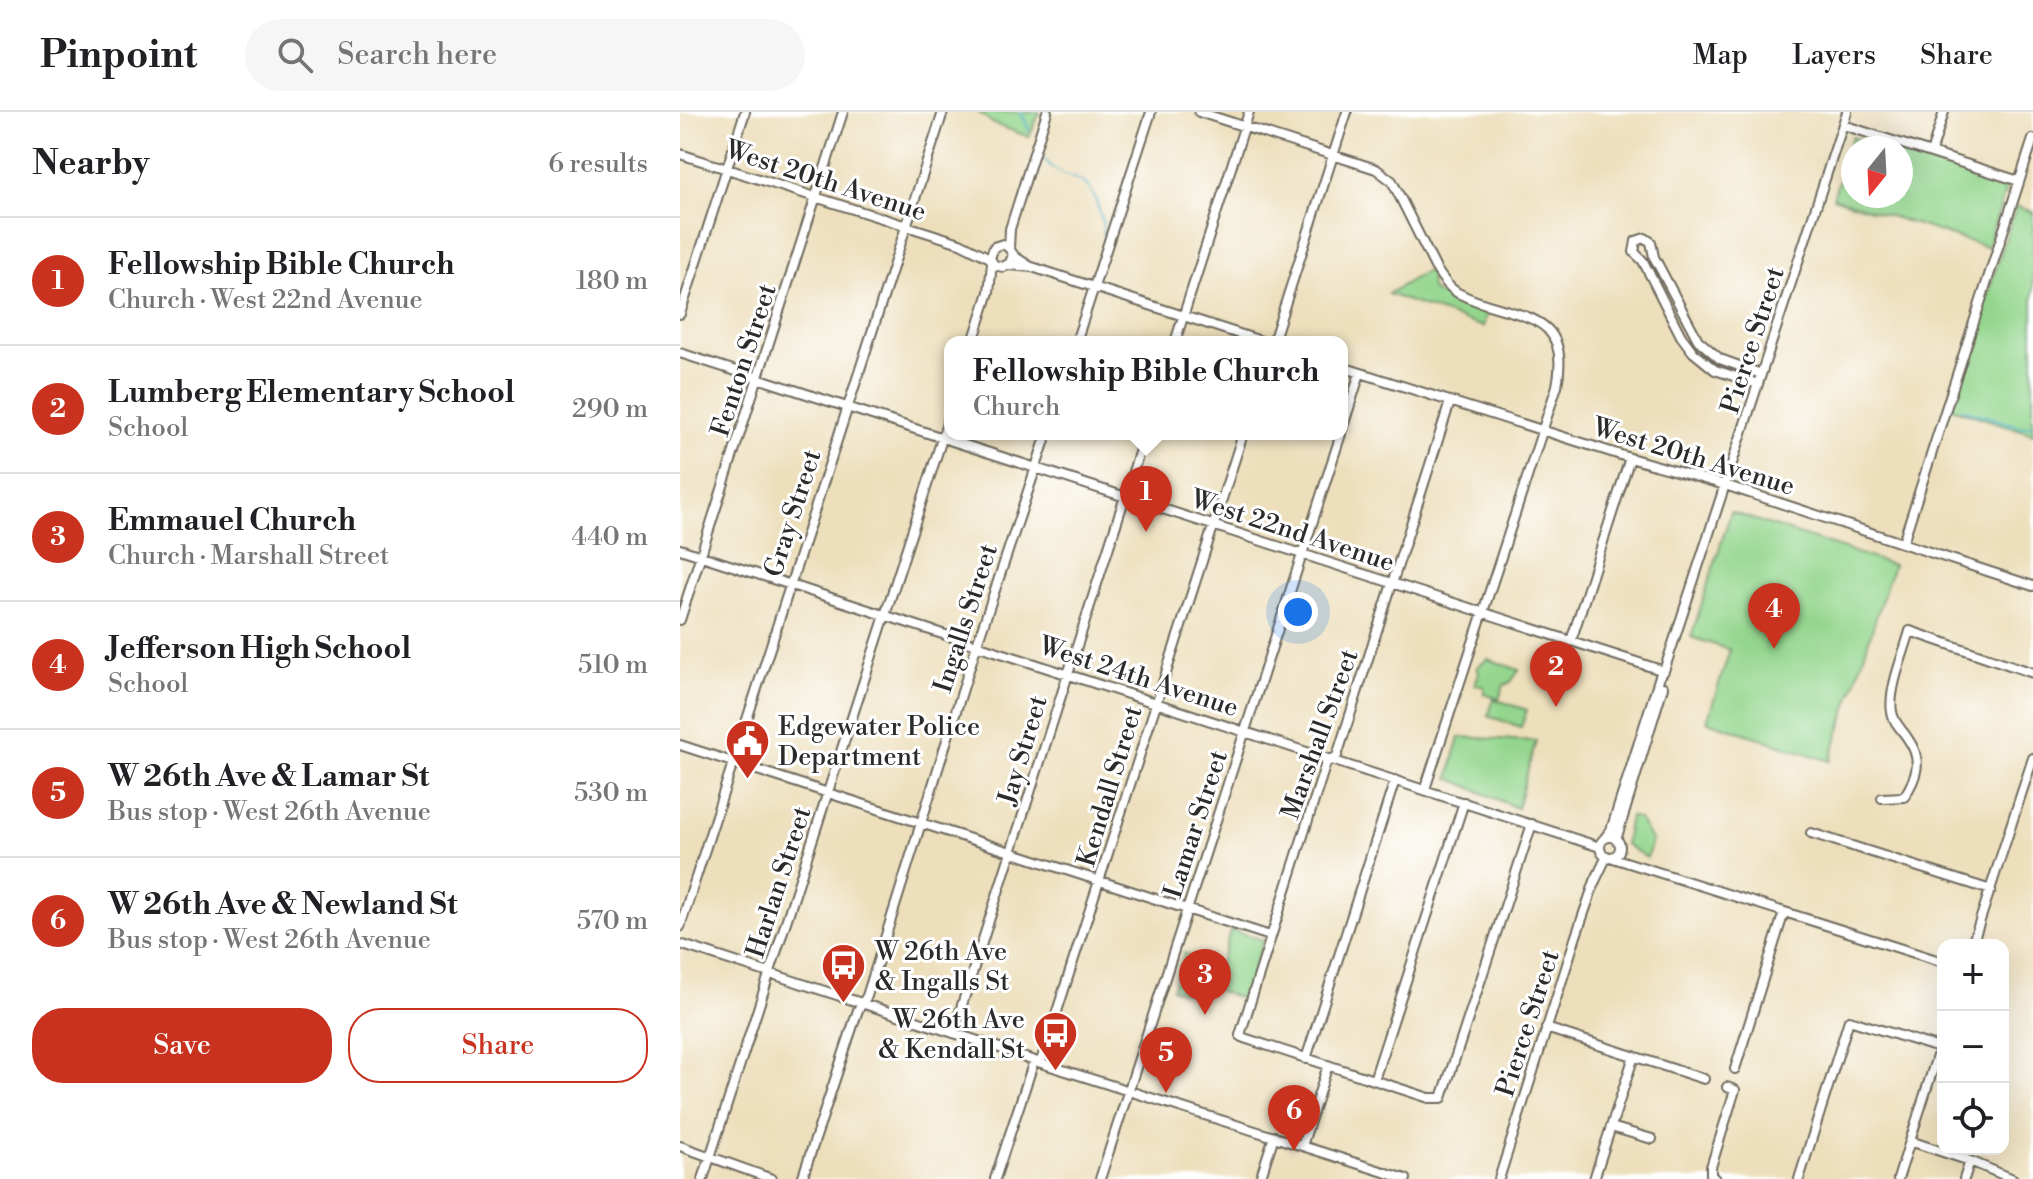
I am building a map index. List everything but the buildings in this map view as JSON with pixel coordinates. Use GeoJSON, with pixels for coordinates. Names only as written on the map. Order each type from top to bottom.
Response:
{"type":"FeatureCollection","features":[{"type":"Feature","properties":{"kind":"street"},"geometry":{"type":"LineString","coordinates":[[680,314],[745,112]]}},
{"type":"Feature","properties":{"kind":"street","name":"Fenton Street"},"geometry":{"type":"LineString","coordinates":[[680,620],[843,112]]}},
{"type":"Feature","properties":{"kind":"street","name":"Gray Street"},"geometry":{"type":"LineString","coordinates":[[680,927],[943,112]]}},
{"type":"Feature","properties":{"kind":"street"},"geometry":{"type":"LineString","coordinates":[[989,292],[1006,266],[1011,251],[1010,229],[1047,112]]}},
{"type":"Feature","properties":{"kind":"street"},"geometry":{"type":"LineString","coordinates":[[1078,336],[1151,112]]}},
{"type":"Feature","properties":{"kind":"street"},"geometry":{"type":"LineString","coordinates":[[1199,112],[1376,169],[1392,181],[1444,280],[1458,293],[1532,318],[1555,338],[1560,351],[1557,386],[1425,789]]}},
{"type":"Feature","properties":{"kind":"street"},"geometry":{"type":"LineString","coordinates":[[1177,336],[1249,112]]}},
{"type":"Feature","properties":{"kind":"street"},"geometry":{"type":"LineString","coordinates":[[1275,336],[1347,112]]}},
{"type":"Feature","properties":{"kind":"street","name":"Pierce Street"},"geometry":{"type":"LineString","coordinates":[[1499,1179],[1660,676],[1847,112]]}},
{"type":"Feature","properties":{"kind":"street"},"geometry":{"type":"LineString","coordinates":[[1931,153],[1944,112]]}},
{"type":"Feature","properties":{"kind":"street"},"geometry":{"type":"LineString","coordinates":[[1843,125],[2019,181]]}},
{"type":"Feature","properties":{"kind":"street"},"geometry":{"type":"LineString","coordinates":[[1903,542],[2033,139]]}},
{"type":"Feature","properties":{"kind":"street","name":"West 20th Avenue"},"geometry":{"type":"LineString","coordinates":[[680,154],[960,243],[996,246],[1011,251]]}},
{"type":"Feature","properties":{"kind":"street"},"geometry":{"type":"LineString","coordinates":[[975,336],[989,292],[991,261],[996,246],[1010,229]]}},
{"type":"Feature","properties":{"kind":"street"},"geometry":{"type":"LineString","coordinates":[[1758,384],[1715,370],[1689,347],[1643,261],[1634,252],[1636,241],[1642,238],[1651,242],[1654,257],[1691,331],[1702,345],[1720,359],[1761,374]]}},
{"type":"Feature","properties":{"kind":"street","name":"West 20th Avenue"},"geometry":{"type":"LineString","coordinates":[[960,243],[1006,266]]}},
{"type":"Feature","properties":{"kind":"street"},"geometry":{"type":"LineString","coordinates":[[1011,251],[1032,267]]}},
{"type":"Feature","properties":{"kind":"street"},"geometry":{"type":"LineString","coordinates":[[1006,266],[1032,267],[1245,336]]}},
{"type":"Feature","properties":{"kind":"street","name":"West 22nd Avenue"},"geometry":{"type":"LineString","coordinates":[[680,353],[942,438]]}},
{"type":"Feature","properties":{"kind":"street","name":"West 20th Avenue"},"geometry":{"type":"LineString","coordinates":[[1348,369],[1725,485],[2033,586]]}},
{"type":"Feature","properties":{"kind":"street","name":"Lamar Street"},"geometry":{"type":"LineString","coordinates":[[1348,410],[1360,373]]}},
{"type":"Feature","properties":{"kind":"street","name":"Marshall Street"},"geometry":{"type":"LineString","coordinates":[[1306,1059],[1240,1035],[1326,763],[1337,756],[1450,402]]}},
{"type":"Feature","properties":{"kind":"street","name":"Harlan Street"},"geometry":{"type":"LineString","coordinates":[[703,1179],[944,432]]}},
{"type":"Feature","properties":{"kind":"street","name":"West 22nd Avenue"},"geometry":{"type":"LineString","coordinates":[[948,440],[1664,671]]}},
{"type":"Feature","properties":{"kind":"street","name":"Ingalls Street"},"geometry":{"type":"LineString","coordinates":[[802,1179],[922,824],[977,644],[1045,440]]}},
{"type":"Feature","properties":{"kind":"street","name":"Jay Street"},"geometry":{"type":"LineString","coordinates":[[953,1033],[1143,440]]}},
{"type":"Feature","properties":{"kind":"street","name":"Kendall Street"},"geometry":{"type":"LineString","coordinates":[[995,1179],[1100,881],[1241,440]]}},
{"type":"Feature","properties":{"kind":"street","name":"Lamar Street"},"geometry":{"type":"LineString","coordinates":[[1100,1179],[1338,440]]}},
{"type":"Feature","properties":{"kind":"street"},"geometry":{"type":"LineString","coordinates":[[1571,641],[1630,458]]}},
{"type":"Feature","properties":{"kind":"street","name":"West 24th Avenue"},"geometry":{"type":"LineString","coordinates":[[680,549],[1585,841],[1633,863],[1937,960]]}},
{"type":"Feature","properties":{"kind":"street"},"geometry":{"type":"LineString","coordinates":[[1882,798],[1904,797],[1914,782],[1919,760],[1909,740],[1896,725],[1891,711],[1892,696],[1910,631],[2033,673]]}},
{"type":"Feature","properties":{"kind":"street","name":"Pierce Street"},"geometry":{"type":"LineString","coordinates":[[1618,845],[1666,677],[1664,671]]}},
{"type":"Feature","properties":{"kind":"street"},"geometry":{"type":"LineString","coordinates":[[680,745],[1270,936]]}},
{"type":"Feature","properties":{"kind":"street"},"geometry":{"type":"LineString","coordinates":[[1974,939],[2033,758]]}},
{"type":"Feature","properties":{"kind":"street"},"geometry":{"type":"LineString","coordinates":[[1395,780],[1306,1059],[1436,1099],[1442,1098],[1532,824]]}},
{"type":"Feature","properties":{"kind":"street"},"geometry":{"type":"LineString","coordinates":[[1374,1080],[1464,802]]}},
{"type":"Feature","properties":{"kind":"street"},"geometry":{"type":"LineString","coordinates":[[1811,833],[1991,890]]}},
{"type":"Feature","properties":{"kind":"street"},"geometry":{"type":"LineString","coordinates":[[1611,838],[1618,845],[1616,854],[1604,848],[1611,838]]}},
{"type":"Feature","properties":{"kind":"street","name":"West 24th Avenue"},"geometry":{"type":"LineString","coordinates":[[1618,845],[1633,863]]}},
{"type":"Feature","properties":{"kind":"street"},"geometry":{"type":"LineString","coordinates":[[1735,1069],[1784,912]]}},
{"type":"Feature","properties":{"kind":"street"},"geometry":{"type":"LineString","coordinates":[[680,944],[1015,1053],[1021,1051],[1038,1060],[1406,1179]]}},
{"type":"Feature","properties":{"kind":"street"},"geometry":{"type":"LineString","coordinates":[[1799,1179],[1849,1020],[1937,1047]]}},
{"type":"Feature","properties":{"kind":"street"},"geometry":{"type":"LineString","coordinates":[[1546,1028],[1704,1079]]}},
{"type":"Feature","properties":{"kind":"street"},"geometry":{"type":"LineString","coordinates":[[1898,1179],[1937,1054]]}},
{"type":"Feature","properties":{"kind":"street"},"geometry":{"type":"LineString","coordinates":[[1594,1179],[1634,1056]]}},
{"type":"Feature","properties":{"kind":"street"},"geometry":{"type":"LineString","coordinates":[[1302,1146],[1328,1065]]}},
{"type":"Feature","properties":{"kind":"street"},"geometry":{"type":"LineString","coordinates":[[1713,1177],[1711,1167],[1731,1088]]}},
{"type":"Feature","properties":{"kind":"street"},"geometry":{"type":"LineString","coordinates":[[1611,1127],[1652,1139]]}},
{"type":"Feature","properties":{"kind":"street"},"geometry":{"type":"LineString","coordinates":[[1260,1179],[1274,1136]]}},
{"type":"Feature","properties":{"kind":"street"},"geometry":{"type":"LineString","coordinates":[[1910,1141],[2013,1179]]}},
{"type":"Feature","properties":{"kind":"street"},"geometry":{"type":"LineString","coordinates":[[680,1146],[772,1179]]}},
{"type":"Feature","properties":{"kind":"street"},"geometry":{"type":"LineString","coordinates":[[1964,1179],[1970,1161]]}},
{"type":"Feature","properties":{"kind":"green space"},"geometry":{"type":"Polygon","coordinates":[[[978,112],[1040,112],[1029,137],[994,124],[978,112]]]}},
{"type":"Feature","properties":{"kind":"green space"},"geometry":{"type":"Polygon","coordinates":[[[1913,157],[2007,186],[1987,247],[1864,208],[1913,208],[1913,157]]]}},
{"type":"Feature","properties":{"kind":"green space"},"geometry":{"type":"Polygon","coordinates":[[[1841,172],[1841,201],[1833,198],[1841,172]]]}},
{"type":"Feature","properties":{"kind":"green space"},"geometry":{"type":"Polygon","coordinates":[[[2016,206],[2033,212],[2033,434],[1951,408],[2016,206]]]}},
{"type":"Feature","properties":{"kind":"green space"},"geometry":{"type":"Polygon","coordinates":[[[1426,271],[1430,272],[1431,289],[1436,293],[1487,313],[1483,327],[1388,294],[1426,271]]]}},
{"type":"Feature","properties":{"kind":"green space"},"geometry":{"type":"Polygon","coordinates":[[[1731,512],[1893,565],[1830,761],[1707,721],[1730,650],[1691,637],[1731,512]]]}},
{"type":"Feature","properties":{"kind":"green space"},"geometry":{"type":"Polygon","coordinates":[[[1488,659],[1519,670],[1511,682],[1504,685],[1499,699],[1484,694],[1484,687],[1475,684],[1479,673],[1477,667],[1488,659]]]}},
{"type":"Feature","properties":{"kind":"green space"},"geometry":{"type":"Polygon","coordinates":[[[1494,699],[1527,710],[1521,727],[1488,716],[1494,699]]]}},
{"type":"Feature","properties":{"kind":"green space"},"geometry":{"type":"Polygon","coordinates":[[[1459,737],[1536,741],[1517,808],[1449,778],[1459,737]]]}},
{"type":"Feature","properties":{"kind":"green space"},"geometry":{"type":"Polygon","coordinates":[[[1630,816],[1639,819],[1652,841],[1647,858],[1625,844],[1630,816]]]}},
{"type":"Feature","properties":{"kind":"green space"},"geometry":{"type":"Polygon","coordinates":[[[1231,930],[1263,940],[1245,1000],[1193,982],[1189,994],[1172,989],[1184,953],[1219,965],[1231,930]]]}},
{"type":"Feature","properties":{"kind":"waterway"},"geometry":{"type":"LineString","coordinates":[[1021,112],[1029,130]]}},
{"type":"Feature","properties":{"kind":"waterway"},"geometry":{"type":"LineString","coordinates":[[1044,158],[1059,172],[1087,186],[1100,213],[1103,233]]}},
{"type":"Feature","properties":{"kind":"waterway"},"geometry":{"type":"LineString","coordinates":[[1962,409],[2022,427],[2033,425]]}},
{"type":"Feature","properties":{"kind":"place","name":"Fellowship Bible Church"},"geometry":{"type":"Point","coordinates":[1146,532]}},
{"type":"Feature","properties":{"kind":"place","name":"Jefferson High School"},"geometry":{"type":"Point","coordinates":[1774,649]}},
{"type":"Feature","properties":{"kind":"place","name":"Lumberg Elementary School"},"geometry":{"type":"Point","coordinates":[1556,707]}},
{"type":"Feature","properties":{"kind":"place","name":"Edgewater Police Department"},"geometry":{"type":"Point","coordinates":[747,780]}},
{"type":"Feature","properties":{"kind":"place","name":"W 26th Ave & Ingalls St"},"geometry":{"type":"Point","coordinates":[844,1005]}},
{"type":"Feature","properties":{"kind":"place","name":"Emmauel Church"},"geometry":{"type":"Point","coordinates":[1205,1015]}},
{"type":"Feature","properties":{"kind":"place","name":"W 26th Ave & Kendall St"},"geometry":{"type":"Point","coordinates":[1056,1073]}},
{"type":"Feature","properties":{"kind":"place","name":"W 26th Ave & Lamar St"},"geometry":{"type":"Point","coordinates":[1166,1093]}},
{"type":"Feature","properties":{"kind":"place","name":"W 26th Ave & Newland St"},"geometry":{"type":"Point","coordinates":[1294,1151]}}]}
